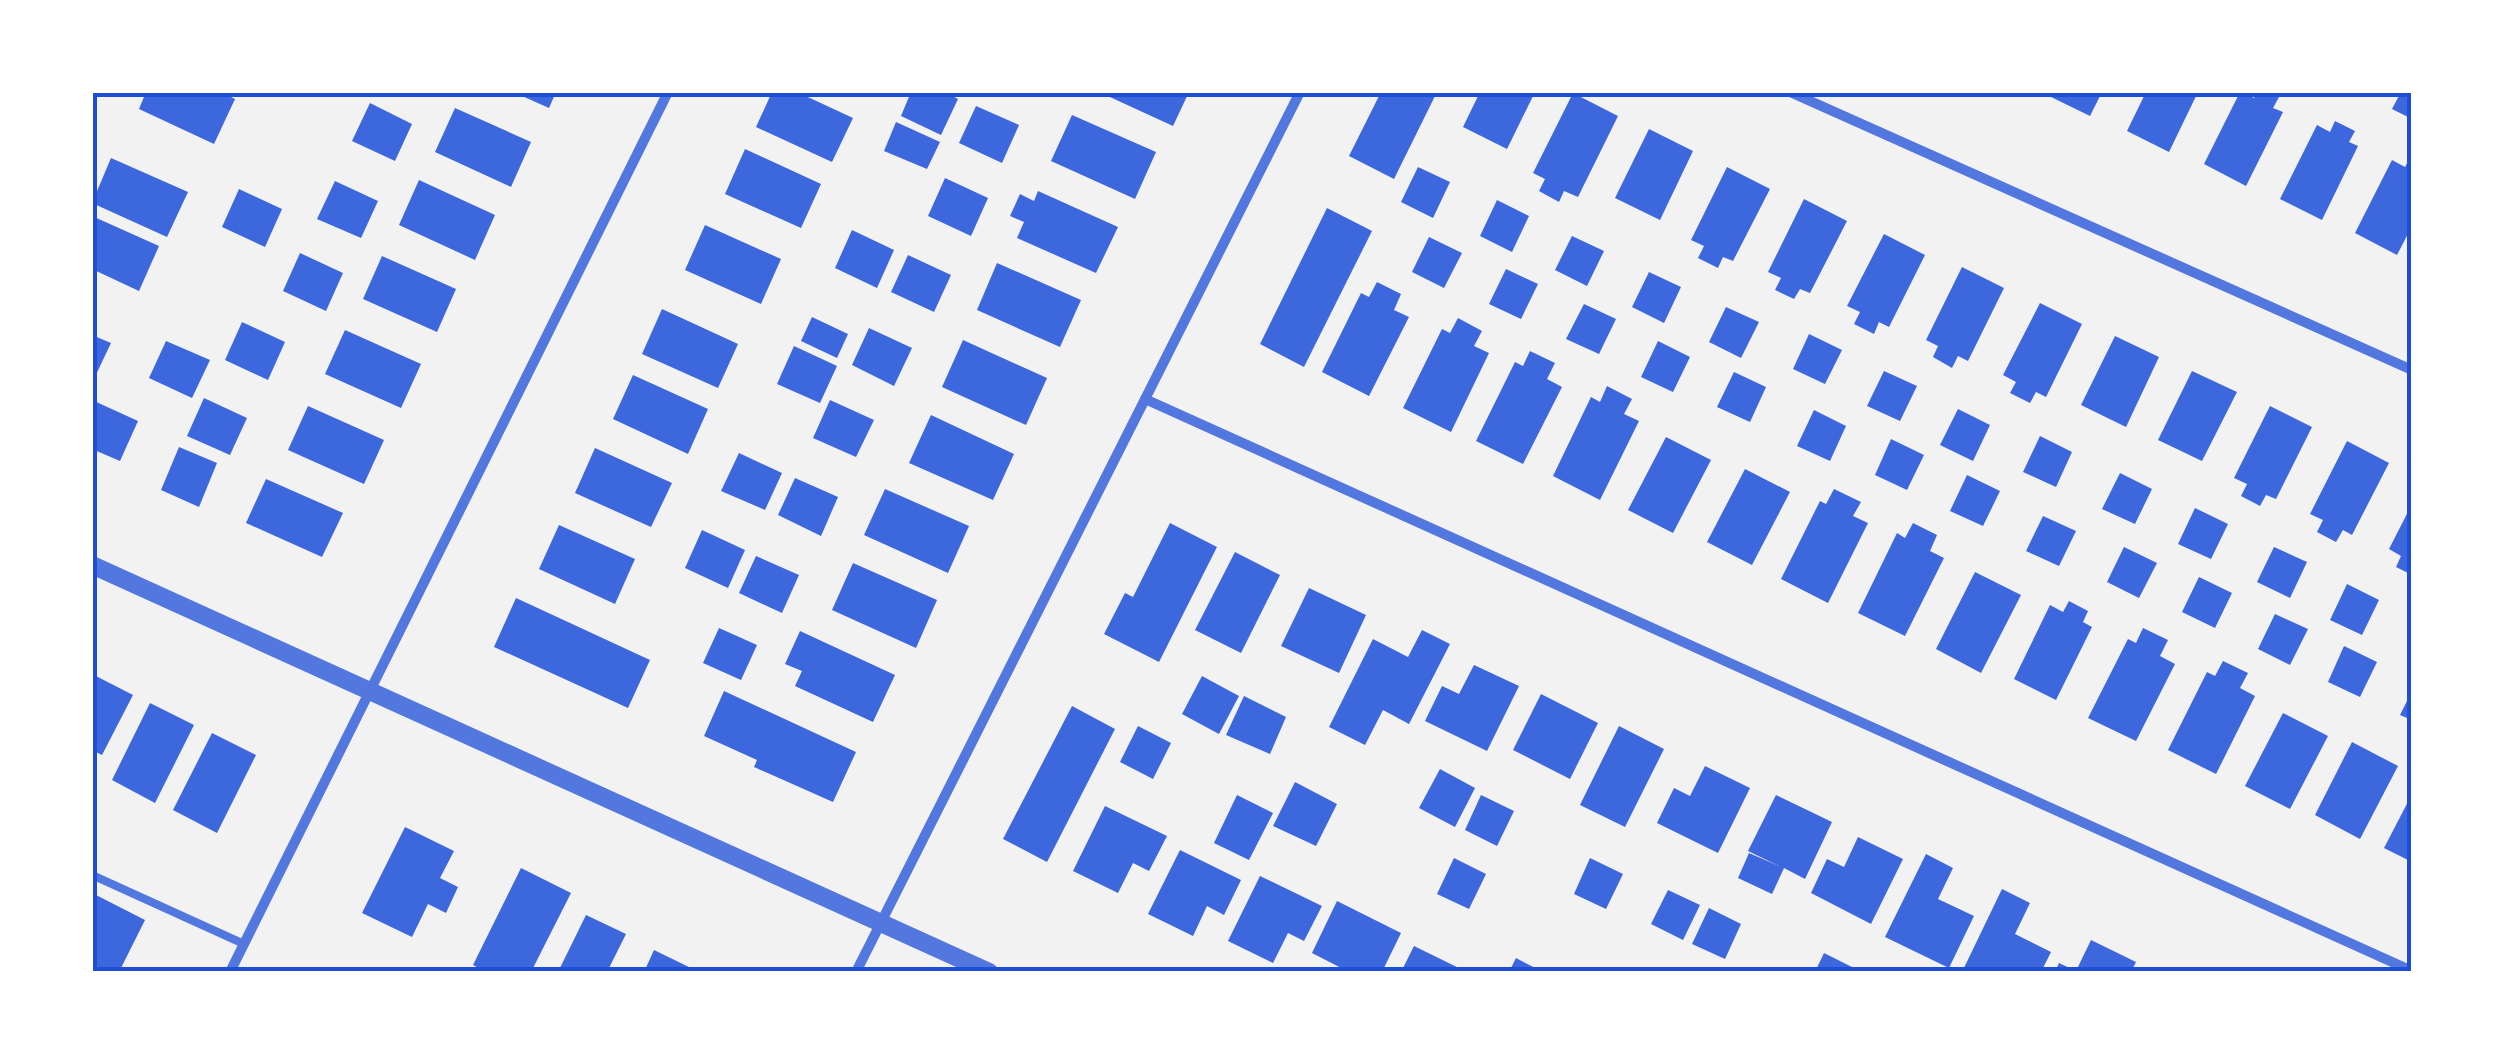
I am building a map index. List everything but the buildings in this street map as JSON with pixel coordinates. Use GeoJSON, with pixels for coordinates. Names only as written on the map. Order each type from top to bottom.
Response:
{"type":"FeatureCollection","features":[{"type":"Feature","properties":{"kind":"street"},"geometry":{"type":"LineString","coordinates":[[230,972],[668,92]]}},
{"type":"Feature","properties":{"kind":"street"},"geometry":{"type":"LineString","coordinates":[[856,972],[1300,92]]}},
{"type":"Feature","properties":{"kind":"street"},"geometry":{"type":"LineString","coordinates":[[1790,92],[2412,370]]}},
{"type":"Feature","properties":{"kind":"street"},"geometry":{"type":"LineString","coordinates":[[1145,399],[2412,971]]}},
{"type":"Feature","properties":{"kind":"street"},"geometry":{"type":"LineString","coordinates":[[92,565],[989,972]]}},
{"type":"Feature","properties":{"kind":"lane"},"geometry":{"type":"LineString","coordinates":[[92,876],[244,944]]}}]}
